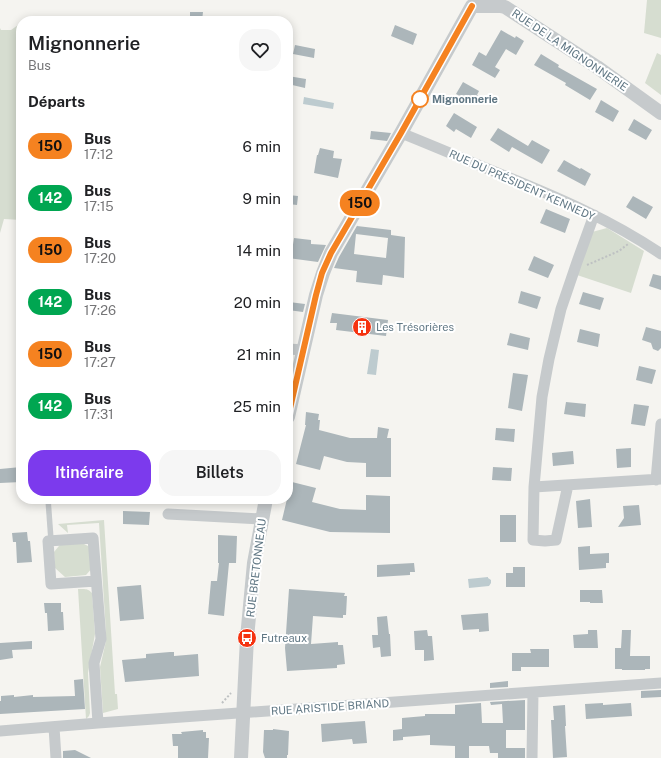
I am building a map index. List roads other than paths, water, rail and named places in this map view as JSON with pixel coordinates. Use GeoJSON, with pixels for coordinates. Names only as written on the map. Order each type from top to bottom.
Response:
{"type":"FeatureCollection","features":[{"type":"Feature","properties":{"kind":"street","name":"RUE DE LA MIGNONNERIE"},"geometry":{"type":"LineString","coordinates":[[472,3],[505,7],[597,67],[661,113]]}},
{"type":"Feature","properties":{"kind":"street"},"geometry":{"type":"LineString","coordinates":[[293,396],[318,288],[322,273],[331,253],[401,133],[472,3]]}},
{"type":"Feature","properties":{"kind":"street","name":"RUE DU PRÉSIDENT KENNEDY"},"geometry":{"type":"LineString","coordinates":[[401,133],[554,196],[594,215],[661,254]]}},
{"type":"Feature","properties":{"kind":"street"},"geometry":{"type":"LineString","coordinates":[[568,485],[556,540],[534,540],[534,487],[542,397],[549,359],[561,309],[576,262],[594,215]]}},
{"type":"Feature","properties":{"kind":"street"},"geometry":{"type":"LineString","coordinates":[[293,349],[304,350]]}},
{"type":"Feature","properties":{"kind":"street"},"geometry":{"type":"LineString","coordinates":[[534,487],[658,480],[661,424]]}},
{"type":"Feature","properties":{"kind":"street","name":"RUE BRETONNEAU"},"geometry":{"type":"LineString","coordinates":[[241,758],[247,635],[254,563],[265,504]]}},
{"type":"Feature","properties":{"kind":"street"},"geometry":{"type":"LineString","coordinates":[[168,514],[262,519]]}},
{"type":"Feature","properties":{"kind":"street"},"geometry":{"type":"LineString","coordinates":[[96,581],[51,584],[48,541],[93,538],[101,639],[94,663],[98,723]]}},
{"type":"Feature","properties":{"kind":"street","name":"RUE ARISTIDE BRIAND"},"geometry":{"type":"LineString","coordinates":[[0,731],[661,683]]}},
{"type":"Feature","properties":{"kind":"street"},"geometry":{"type":"LineString","coordinates":[[532,758],[533,692]]}},
{"type":"Feature","properties":{"kind":"street"},"geometry":{"type":"LineString","coordinates":[[54,727],[56,758]]}},
{"type":"Feature","properties":{"kind":"lane"},"geometry":{"type":"LineString","coordinates":[[48,504],[51,540]]}},
{"type":"Feature","properties":{"kind":"place","name":"Mignonnerie"},"geometry":{"type":"Point","coordinates":[420,99]}},
{"type":"Feature","properties":{"kind":"place","name":"Les Trésorières"},"geometry":{"type":"Point","coordinates":[362,327]}},
{"type":"Feature","properties":{"kind":"place","name":"Futreaux"},"geometry":{"type":"Point","coordinates":[247,638]}}]}
